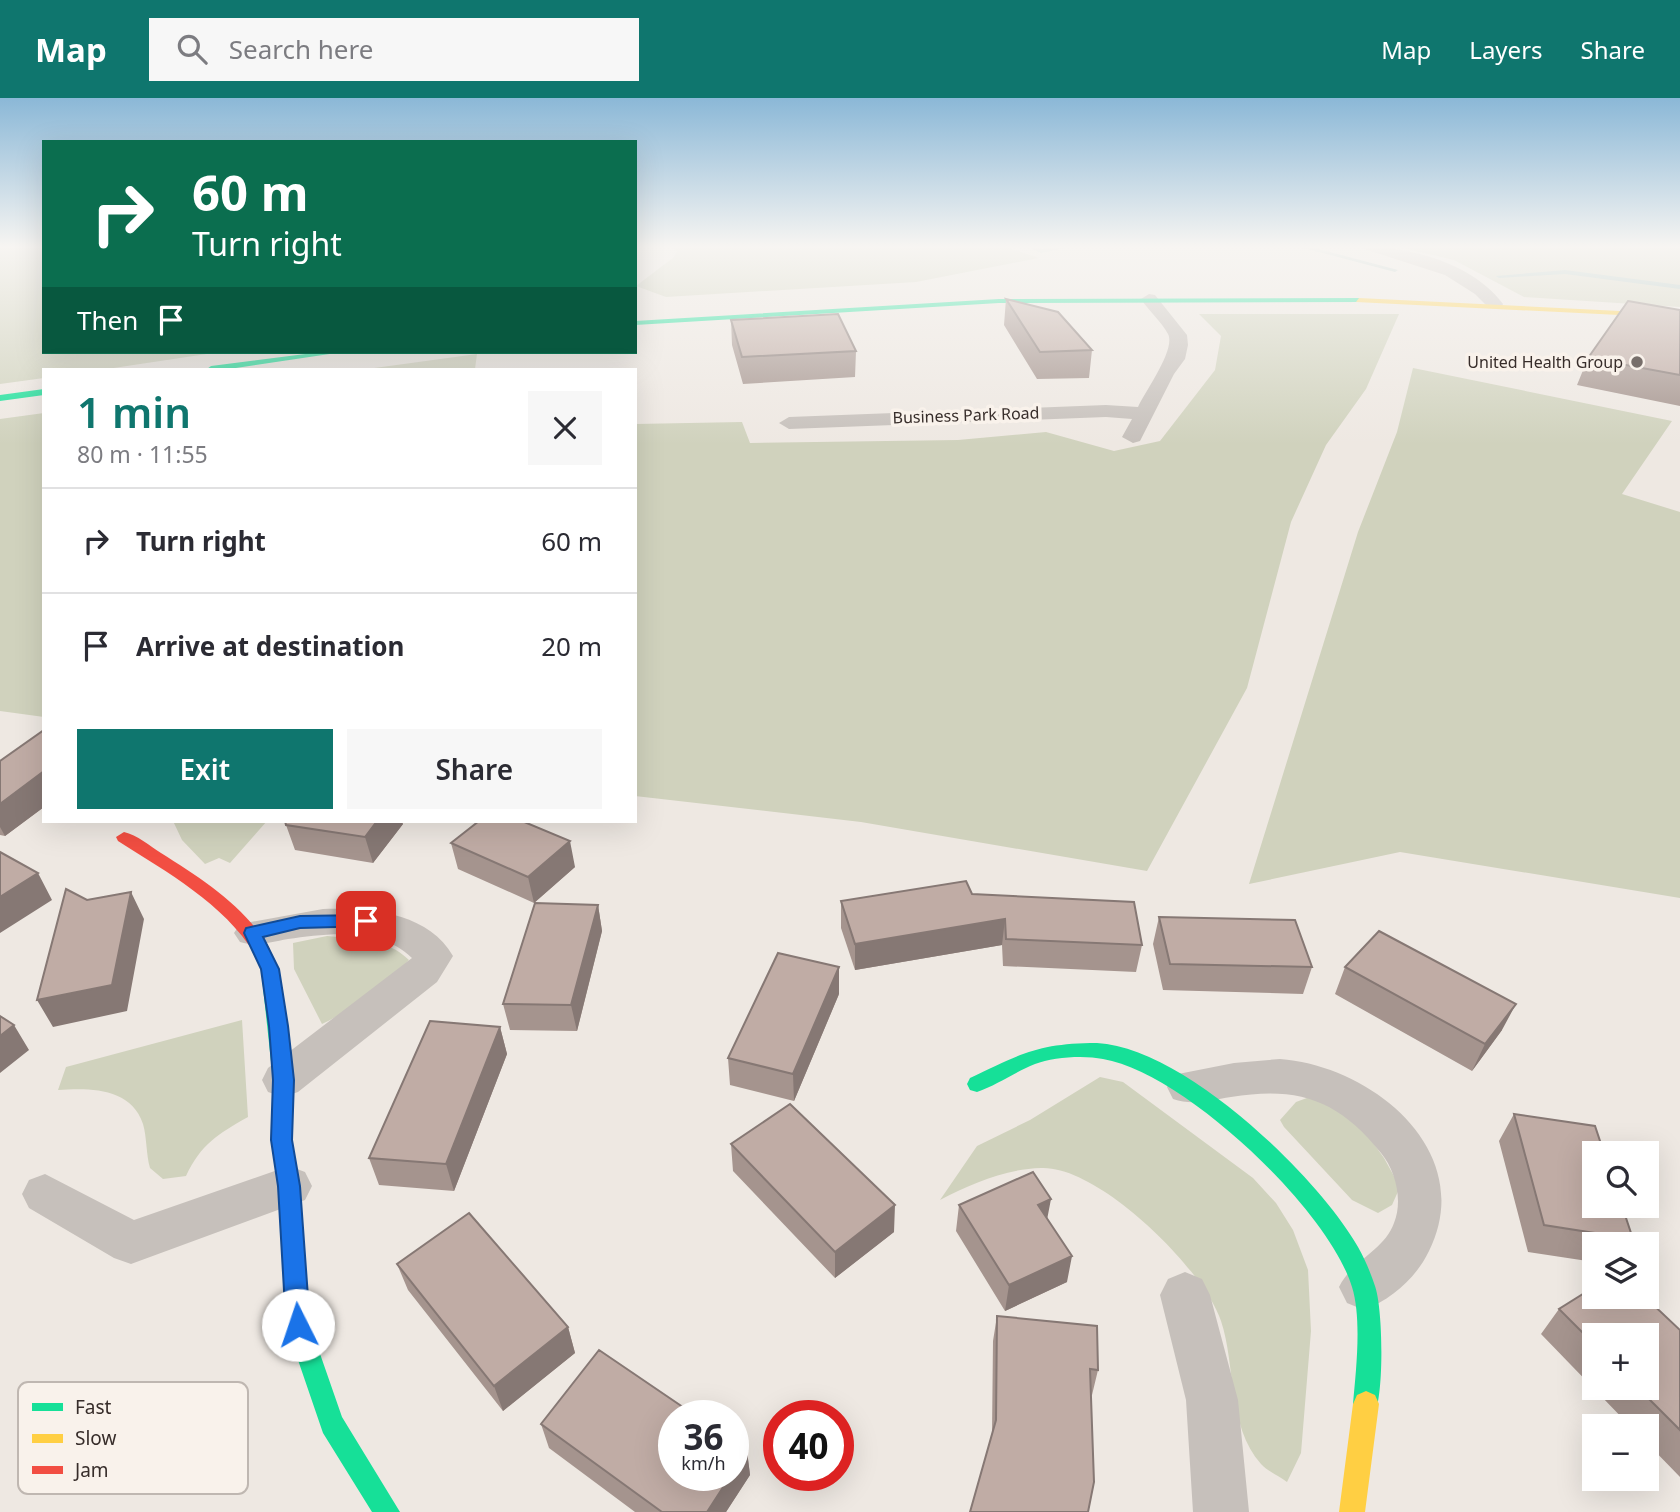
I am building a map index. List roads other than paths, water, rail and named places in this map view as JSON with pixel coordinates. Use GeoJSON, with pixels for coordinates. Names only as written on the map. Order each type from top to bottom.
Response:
{"type":"FeatureCollection","features":[{"type":"Feature","properties":{"kind":"main road"},"geometry":{"type":"LineString","coordinates":[[637,323],[818,312]]}},
{"type":"Feature","properties":{"kind":"main road"},"geometry":{"type":"LineString","coordinates":[[1618,312],[1680,316]]}},
{"type":"Feature","properties":{"kind":"main road"},"geometry":{"type":"LineString","coordinates":[[219,368],[324,354]]}},
{"type":"Feature","properties":{"kind":"main road"},"geometry":{"type":"LineString","coordinates":[[0,398],[42,392]]}},
{"type":"Feature","properties":{"kind":"main road"},"geometry":{"type":"LineString","coordinates":[[124,837],[187,877],[253,933],[270,969],[284,1080],[281,1140],[289,1186],[298,1325],[332,1424],[387,1512]]}},
{"type":"Feature","properties":{"kind":"main road"},"geometry":{"type":"LineString","coordinates":[[977,1084],[1037,1055],[1104,1051],[1150,1065],[1188,1087],[1275,1160],[1330,1221],[1364,1287],[1368,1384],[1352,1512]]}},
{"type":"Feature","properties":{"kind":"street"},"geometry":{"type":"LineString","coordinates":[[1133,437],[1165,372],[1176,359],[1179,345],[1178,335],[1159,312]]}},
{"type":"Feature","properties":{"kind":"street","name":"Business Park Road"},"geometry":{"type":"LineString","coordinates":[[789,423],[1065,412],[1143,413]]}},
{"type":"Feature","properties":{"kind":"street"},"geometry":{"type":"LineString","coordinates":[[253,933],[300,922],[366,921],[423,942],[434,956],[423,972],[284,1080]]}},
{"type":"Feature","properties":{"kind":"street"},"geometry":{"type":"LineString","coordinates":[[1188,1087],[1267,1076],[1308,1079],[1346,1092],[1409,1152],[1422,1184],[1418,1222],[1404,1252],[1364,1287]]}},
{"type":"Feature","properties":{"kind":"street"},"geometry":{"type":"LineString","coordinates":[[46,1194],[131,1244],[289,1186]]}},
{"type":"Feature","properties":{"kind":"street"},"geometry":{"type":"LineString","coordinates":[[1185,1295],[1212,1400],[1221,1512]]}},
{"type":"Feature","properties":{"kind":"place","name":"United Health Group"},"geometry":{"type":"Point","coordinates":[1637,362]}}]}
